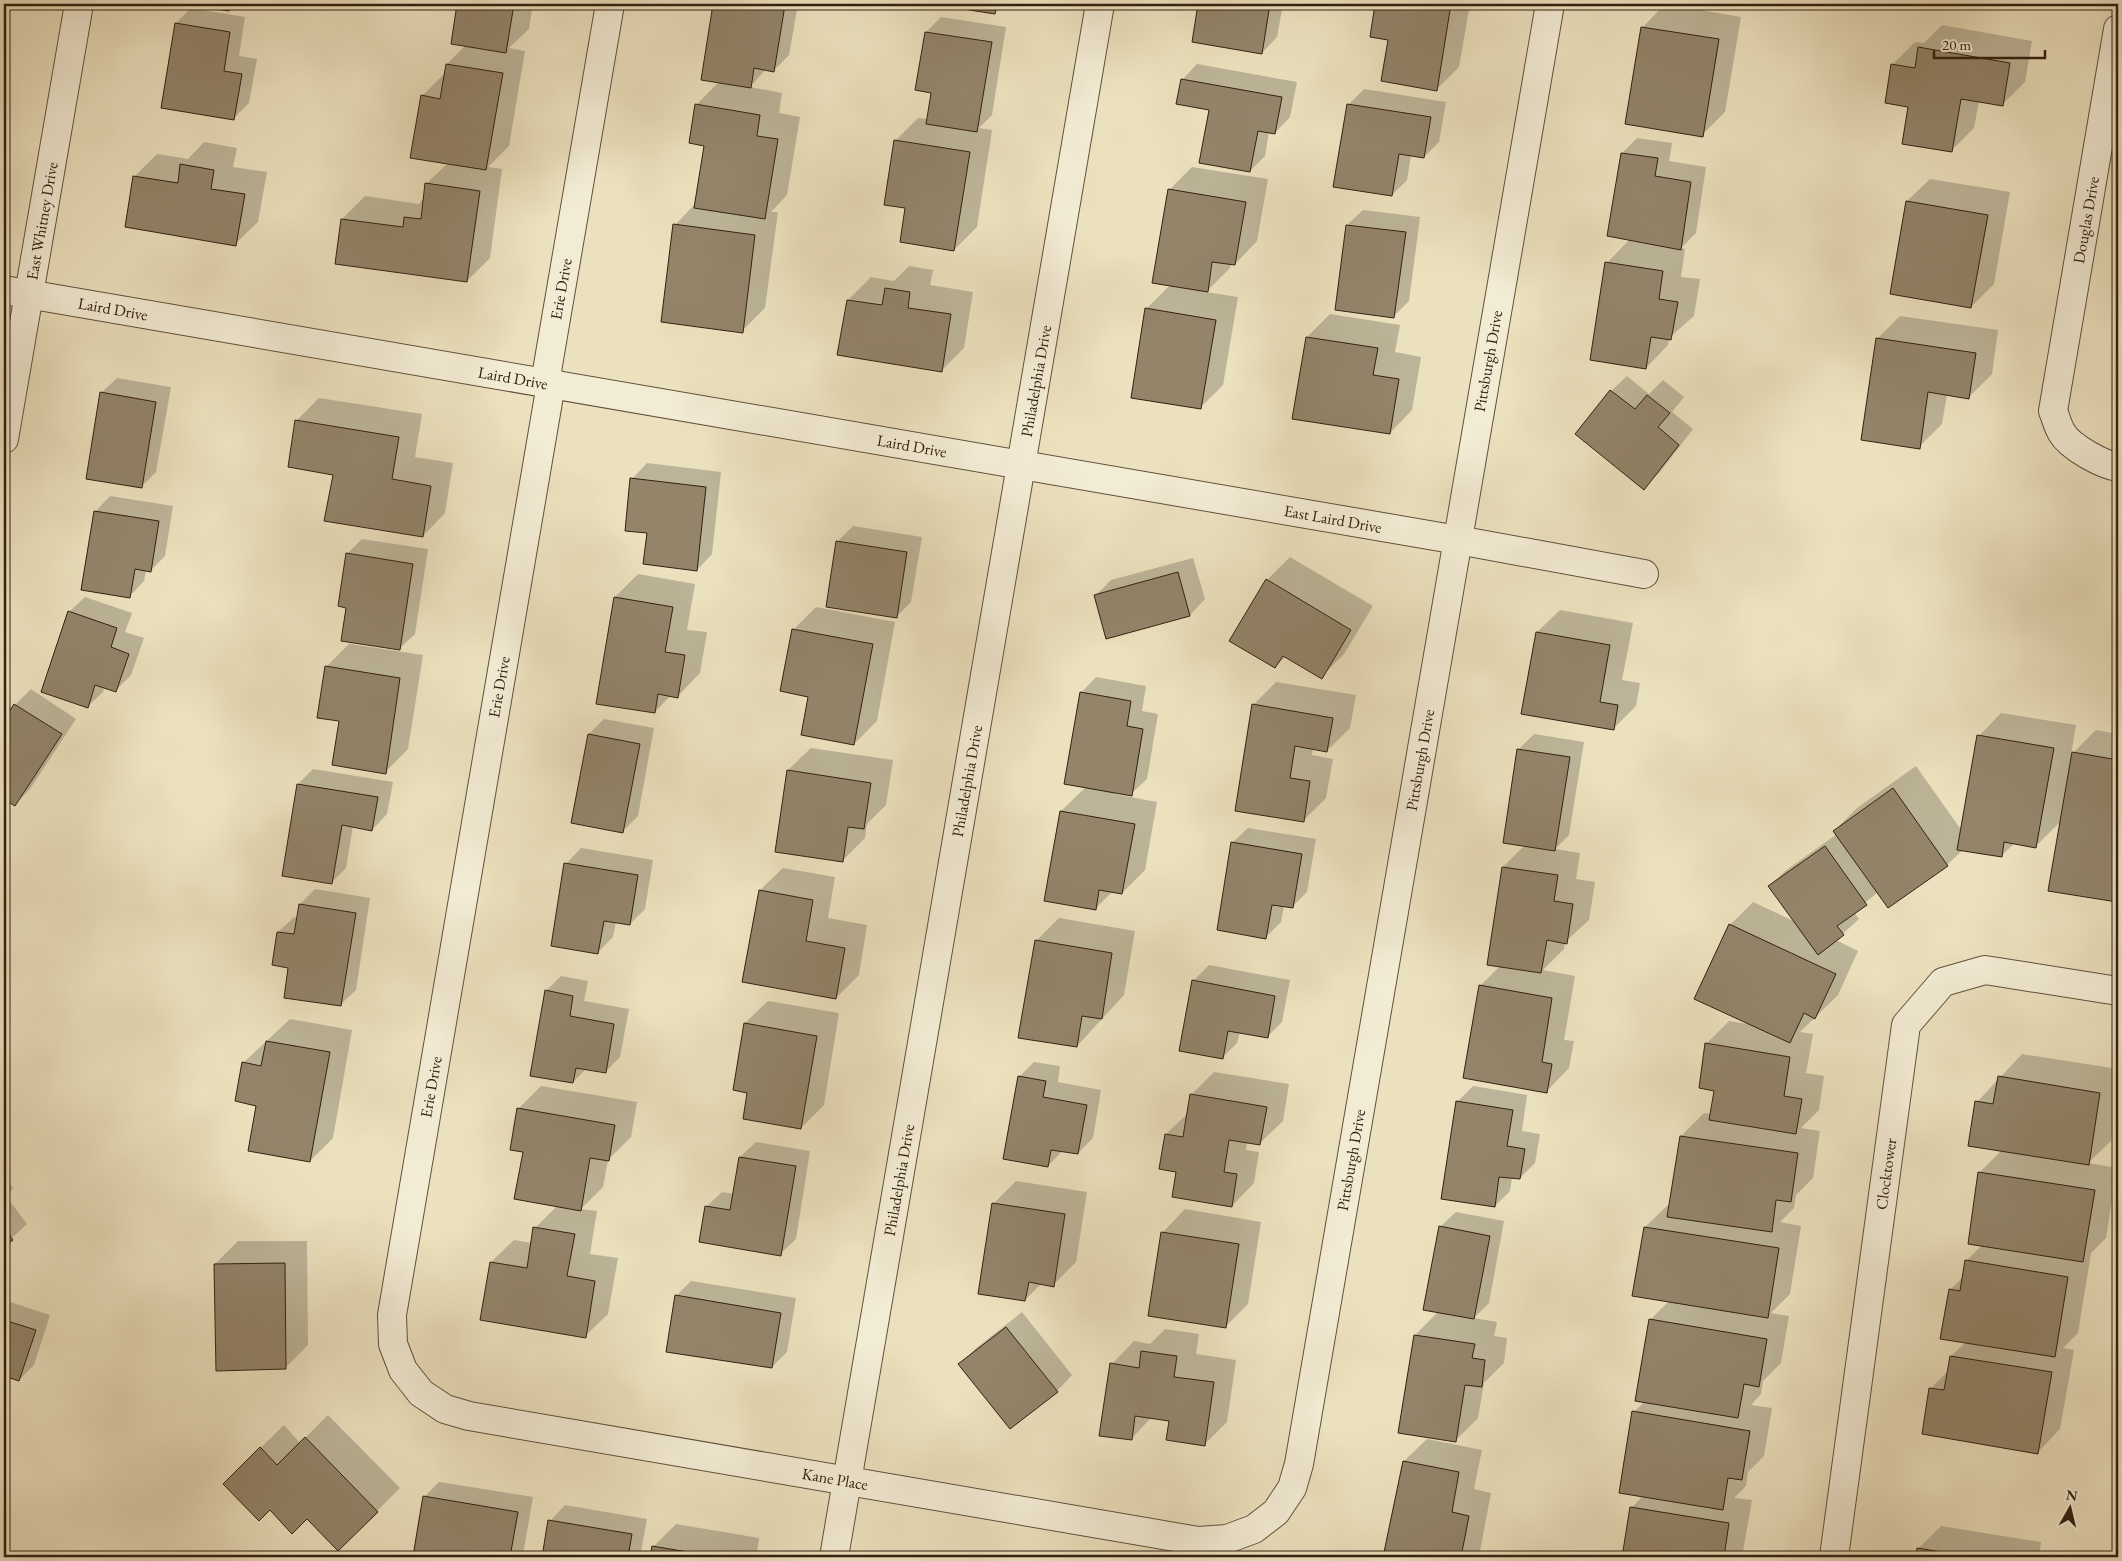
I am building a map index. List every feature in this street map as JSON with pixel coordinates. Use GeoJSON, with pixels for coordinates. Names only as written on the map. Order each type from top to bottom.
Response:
{"type":"FeatureCollection","features":[{"type":"Feature","properties":{"kind":"street","name":"East Whitney Drive"},"geometry":{"type":"LineString","coordinates":[[4,439],[16,293],[79,4]]}},
{"type":"Feature","properties":{"kind":"street","name":"Erie Drive"},"geometry":{"type":"LineString","coordinates":[[404,1370],[393,1344],[392,1316],[551,384],[547,371],[610,4]]}},
{"type":"Feature","properties":{"kind":"street","name":"Philadelphia Drive"},"geometry":{"type":"LineString","coordinates":[[834,1557],[1100,4]]}},
{"type":"Feature","properties":{"kind":"street","name":"Pittsburgh Drive"},"geometry":{"type":"LineString","coordinates":[[1276,1512],[1292,1488],[1299,1464],[1550,4]]}},
{"type":"Feature","properties":{"kind":"street","name":"Douglas Drive"},"geometry":{"type":"LineString","coordinates":[[2118,29],[2053,411],[2062,434],[2084,452],[2110,466],[2118,467]]}},
{"type":"Feature","properties":{"kind":"street","name":"Laird Drive"},"geometry":{"type":"LineString","coordinates":[[16,293],[1021,465]]}},
{"type":"Feature","properties":{"kind":"street","name":"East Laird Drive"},"geometry":{"type":"LineString","coordinates":[[1021,465],[1644,574]]}},
{"type":"Feature","properties":{"kind":"street","name":"Clocktower"},"geometry":{"type":"LineString","coordinates":[[1834,1557],[1906,1025],[1943,982],[1986,970],[2118,991]]}},
{"type":"Feature","properties":{"kind":"street","name":"Kane Place"},"geometry":{"type":"LineString","coordinates":[[404,1370],[421,1393],[445,1409],[469,1416],[1198,1541],[1227,1539],[1254,1529],[1276,1512]]}},
{"type":"Feature","properties":{"kind":"building"},"geometry":{"type":"Polygon","coordinates":[[[183,4],[230,4],[229,11],[183,4]]]}},
{"type":"Feature","properties":{"kind":"building"},"geometry":{"type":"Polygon","coordinates":[[[457,4],[514,4],[506,53],[451,44],[457,4]]]}},
{"type":"Feature","properties":{"kind":"building"},"geometry":{"type":"Polygon","coordinates":[[[713,4],[785,5],[774,72],[754,68],[751,88],[701,80],[713,4]]]}},
{"type":"Feature","properties":{"kind":"building"},"geometry":{"type":"Polygon","coordinates":[[[931,4],[997,4],[995,14],[931,4]]]}},
{"type":"Feature","properties":{"kind":"building"},"geometry":{"type":"Polygon","coordinates":[[[1198,4],[1270,4],[1262,54],[1192,42],[1198,4]]]}},
{"type":"Feature","properties":{"kind":"building"},"geometry":{"type":"Polygon","coordinates":[[[1375,4],[1451,4],[1437,91],[1381,81],[1388,40],[1370,37],[1375,4]]]}},
{"type":"Feature","properties":{"kind":"building"},"geometry":{"type":"Polygon","coordinates":[[[1693,4],[1727,4],[1726,9],[1693,4]]]}},
{"type":"Feature","properties":{"kind":"building"},"geometry":{"type":"Polygon","coordinates":[[[175,23],[230,32],[224,71],[242,74],[234,120],[161,108],[175,23]]]}},
{"type":"Feature","properties":{"kind":"building"},"geometry":{"type":"Polygon","coordinates":[[[1641,27],[1719,39],[1703,137],[1625,124],[1641,27]]]}},
{"type":"Feature","properties":{"kind":"building"},"geometry":{"type":"Polygon","coordinates":[[[925,32],[992,42],[977,132],[926,124],[931,93],[915,90],[925,32]]]}},
{"type":"Feature","properties":{"kind":"building"},"geometry":{"type":"Polygon","coordinates":[[[1918,47],[2010,63],[2003,106],[1961,99],[1952,152],[1902,144],[1908,107],[1885,103],[1891,64],[1915,68],[1918,47]]]}},
{"type":"Feature","properties":{"kind":"building"},"geometry":{"type":"Polygon","coordinates":[[[446,64],[503,73],[486,170],[410,158],[421,95],[440,99],[446,64]]]}},
{"type":"Feature","properties":{"kind":"building"},"geometry":{"type":"Polygon","coordinates":[[[1181,79],[1282,97],[1275,134],[1258,131],[1250,172],[1199,163],[1209,110],[1176,104],[1181,79]]]}},
{"type":"Feature","properties":{"kind":"building"},"geometry":{"type":"Polygon","coordinates":[[[695,104],[760,115],[757,136],[778,139],[765,219],[694,208],[704,146],[689,143],[695,104]]]}},
{"type":"Feature","properties":{"kind":"building"},"geometry":{"type":"Polygon","coordinates":[[[1347,104],[1431,117],[1424,158],[1399,154],[1392,196],[1333,187],[1347,104]]]}},
{"type":"Feature","properties":{"kind":"building"},"geometry":{"type":"Polygon","coordinates":[[[894,140],[970,152],[954,251],[900,242],[905,208],[884,205],[894,140]]]}},
{"type":"Feature","properties":{"kind":"building"},"geometry":{"type":"Polygon","coordinates":[[[1621,153],[1658,158],[1655,176],[1691,182],[1681,250],[1607,236],[1621,153]]]}},
{"type":"Feature","properties":{"kind":"building"},"geometry":{"type":"Polygon","coordinates":[[[180,164],[214,170],[211,189],[245,194],[236,246],[125,227],[133,176],[178,183],[180,164]]]}},
{"type":"Feature","properties":{"kind":"building"},"geometry":{"type":"Polygon","coordinates":[[[425,183],[480,191],[467,282],[335,264],[341,219],[403,227],[404,217],[421,219],[425,183]]]}},
{"type":"Feature","properties":{"kind":"building"},"geometry":{"type":"Polygon","coordinates":[[[1168,189],[1246,202],[1235,265],[1212,262],[1208,292],[1152,283],[1168,189]]]}},
{"type":"Feature","properties":{"kind":"building"},"geometry":{"type":"Polygon","coordinates":[[[1906,201],[1988,215],[1971,308],[1890,294],[1906,201]]]}},
{"type":"Feature","properties":{"kind":"building"},"geometry":{"type":"Polygon","coordinates":[[[673,224],[755,235],[743,333],[661,322],[673,224]]]}},
{"type":"Feature","properties":{"kind":"building"},"geometry":{"type":"Polygon","coordinates":[[[1346,225],[1406,232],[1394,318],[1335,310],[1346,225]]]}},
{"type":"Feature","properties":{"kind":"building"},"geometry":{"type":"Polygon","coordinates":[[[1605,262],[1663,271],[1659,299],[1678,302],[1671,340],[1651,337],[1646,369],[1590,360],[1605,262]]]}},
{"type":"Feature","properties":{"kind":"building"},"geometry":{"type":"Polygon","coordinates":[[[885,288],[910,292],[908,308],[951,314],[942,372],[837,355],[847,300],[882,305],[885,288]]]}},
{"type":"Feature","properties":{"kind":"building"},"geometry":{"type":"Polygon","coordinates":[[[1145,308],[1216,320],[1201,409],[1131,398],[1145,308]]]}},
{"type":"Feature","properties":{"kind":"building"},"geometry":{"type":"Polygon","coordinates":[[[1306,337],[1378,348],[1373,375],[1399,379],[1390,434],[1292,419],[1306,337]]]}},
{"type":"Feature","properties":{"kind":"building"},"geometry":{"type":"Polygon","coordinates":[[[1876,338],[1976,353],[1969,399],[1928,392],[1920,449],[1861,440],[1876,338]]]}},
{"type":"Feature","properties":{"kind":"building"},"geometry":{"type":"Polygon","coordinates":[[[1610,390],[1635,409],[1647,395],[1670,413],[1658,427],[1679,445],[1644,490],[1575,434],[1610,390]]]}},
{"type":"Feature","properties":{"kind":"building"},"geometry":{"type":"Polygon","coordinates":[[[100,392],[156,402],[142,488],[86,479],[100,392]]]}},
{"type":"Feature","properties":{"kind":"building"},"geometry":{"type":"Polygon","coordinates":[[[295,420],[399,437],[392,479],[431,486],[423,537],[324,521],[333,475],[288,467],[295,420]]]}},
{"type":"Feature","properties":{"kind":"building"},"geometry":{"type":"Polygon","coordinates":[[[630,478],[706,487],[697,571],[643,564],[647,533],[625,531],[630,478]]]}},
{"type":"Feature","properties":{"kind":"building"},"geometry":{"type":"Polygon","coordinates":[[[94,511],[159,521],[151,572],[135,569],[130,598],[81,590],[94,511]]]}},
{"type":"Feature","properties":{"kind":"building"},"geometry":{"type":"Polygon","coordinates":[[[836,541],[907,552],[897,618],[826,607],[836,541]]]}},
{"type":"Feature","properties":{"kind":"building"},"geometry":{"type":"Polygon","coordinates":[[[346,553],[413,564],[400,650],[341,641],[346,608],[338,606],[346,553]]]}},
{"type":"Feature","properties":{"kind":"building"},"geometry":{"type":"Polygon","coordinates":[[[1178,572],[1190,616],[1106,639],[1094,595],[1178,572]]]}},
{"type":"Feature","properties":{"kind":"building"},"geometry":{"type":"Polygon","coordinates":[[[1266,579],[1351,630],[1322,679],[1283,656],[1275,668],[1229,641],[1266,579]]]}},
{"type":"Feature","properties":{"kind":"building"},"geometry":{"type":"Polygon","coordinates":[[[614,597],[673,607],[665,652],[685,655],[678,698],[658,694],[655,713],[596,704],[614,597]]]}},
{"type":"Feature","properties":{"kind":"building"},"geometry":{"type":"Polygon","coordinates":[[[68,611],[117,628],[111,647],[129,654],[116,692],[95,685],[88,708],[41,692],[68,611]]]}},
{"type":"Feature","properties":{"kind":"building"},"geometry":{"type":"Polygon","coordinates":[[[792,629],[873,644],[854,745],[801,735],[808,697],[780,691],[792,629]]]}},
{"type":"Feature","properties":{"kind":"building"},"geometry":{"type":"Polygon","coordinates":[[[1536,632],[1610,645],[1600,702],[1618,705],[1614,730],[1521,714],[1536,632]]]}},
{"type":"Feature","properties":{"kind":"building"},"geometry":{"type":"Polygon","coordinates":[[[325,666],[400,678],[386,774],[332,765],[339,721],[317,718],[325,666]]]}},
{"type":"Feature","properties":{"kind":"building"},"geometry":{"type":"Polygon","coordinates":[[[1080,692],[1131,701],[1127,726],[1143,729],[1132,796],[1064,784],[1080,692]]]}},
{"type":"Feature","properties":{"kind":"building"},"geometry":{"type":"Polygon","coordinates":[[[14,704],[62,734],[15,806],[4,799],[4,720],[14,704]]]}},
{"type":"Feature","properties":{"kind":"building"},"geometry":{"type":"Polygon","coordinates":[[[1252,704],[1333,718],[1327,752],[1295,746],[1290,778],[1310,781],[1304,822],[1235,811],[1252,704]]]}},
{"type":"Feature","properties":{"kind":"building"},"geometry":{"type":"Polygon","coordinates":[[[588,734],[640,744],[623,833],[571,823],[588,734]]]}},
{"type":"Feature","properties":{"kind":"building"},"geometry":{"type":"Polygon","coordinates":[[[1977,735],[2054,748],[2036,848],[2004,842],[2002,857],[1957,850],[1977,735]]]}},
{"type":"Feature","properties":{"kind":"building"},"geometry":{"type":"Polygon","coordinates":[[[1517,749],[1570,757],[1555,851],[1503,843],[1517,749]]]}},
{"type":"Feature","properties":{"kind":"building"},"geometry":{"type":"Polygon","coordinates":[[[2072,752],[2118,760],[2117,902],[2048,891],[2072,752]]]}},
{"type":"Feature","properties":{"kind":"building"},"geometry":{"type":"Polygon","coordinates":[[[787,770],[871,783],[864,829],[848,827],[843,862],[775,852],[787,770]]]}},
{"type":"Feature","properties":{"kind":"building"},"geometry":{"type":"Polygon","coordinates":[[[297,784],[378,797],[372,831],[342,825],[332,884],[282,876],[297,784]]]}},
{"type":"Feature","properties":{"kind":"building"},"geometry":{"type":"Polygon","coordinates":[[[1893,788],[1948,866],[1888,908],[1833,831],[1893,788]]]}},
{"type":"Feature","properties":{"kind":"building"},"geometry":{"type":"Polygon","coordinates":[[[1060,811],[1135,824],[1122,894],[1099,890],[1096,910],[1044,901],[1060,811]]]}},
{"type":"Feature","properties":{"kind":"building"},"geometry":{"type":"Polygon","coordinates":[[[1231,842],[1302,854],[1293,908],[1272,905],[1266,939],[1217,930],[1231,842]]]}},
{"type":"Feature","properties":{"kind":"building"},"geometry":{"type":"Polygon","coordinates":[[[1825,846],[1867,905],[1837,926],[1844,935],[1818,955],[1768,886],[1825,846]]]}},
{"type":"Feature","properties":{"kind":"building"},"geometry":{"type":"Polygon","coordinates":[[[564,863],[638,875],[630,925],[604,921],[598,954],[551,946],[564,863]]]}},
{"type":"Feature","properties":{"kind":"building"},"geometry":{"type":"Polygon","coordinates":[[[1502,867],[1558,875],[1554,901],[1573,904],[1567,944],[1547,940],[1541,973],[1487,965],[1502,867]]]}},
{"type":"Feature","properties":{"kind":"building"},"geometry":{"type":"Polygon","coordinates":[[[759,890],[813,900],[806,941],[845,948],[836,999],[742,982],[759,890]]]}},
{"type":"Feature","properties":{"kind":"building"},"geometry":{"type":"Polygon","coordinates":[[[299,904],[356,913],[341,1006],[284,998],[288,968],[272,965],[277,932],[294,934],[299,904]]]}},
{"type":"Feature","properties":{"kind":"building"},"geometry":{"type":"Polygon","coordinates":[[[1729,924],[1836,974],[1815,1019],[1804,1013],[1790,1043],[1694,999],[1729,924]]]}},
{"type":"Feature","properties":{"kind":"building"},"geometry":{"type":"Polygon","coordinates":[[[1035,940],[1112,953],[1102,1019],[1082,1016],[1077,1047],[1018,1038],[1035,940]]]}},
{"type":"Feature","properties":{"kind":"building"},"geometry":{"type":"Polygon","coordinates":[[[1192,980],[1275,996],[1268,1038],[1228,1031],[1223,1059],[1179,1051],[1192,980]]]}},
{"type":"Feature","properties":{"kind":"building"},"geometry":{"type":"Polygon","coordinates":[[[1479,985],[1552,998],[1542,1062],[1552,1064],[1547,1093],[1463,1078],[1479,985]]]}},
{"type":"Feature","properties":{"kind":"building"},"geometry":{"type":"Polygon","coordinates":[[[545,990],[573,996],[570,1016],[614,1024],[606,1073],[576,1068],[573,1083],[530,1076],[545,990]]]}},
{"type":"Feature","properties":{"kind":"building"},"geometry":{"type":"Polygon","coordinates":[[[744,1023],[817,1036],[801,1129],[743,1119],[747,1093],[733,1090],[744,1023]]]}},
{"type":"Feature","properties":{"kind":"building"},"geometry":{"type":"Polygon","coordinates":[[[266,1041],[330,1052],[310,1162],[248,1151],[256,1106],[235,1101],[242,1062],[261,1066],[266,1041]]]}},
{"type":"Feature","properties":{"kind":"building"},"geometry":{"type":"Polygon","coordinates":[[[1705,1043],[1790,1057],[1784,1096],[1802,1099],[1796,1134],[1709,1120],[1714,1091],[1699,1088],[1705,1043]]]}},
{"type":"Feature","properties":{"kind":"building"},"geometry":{"type":"Polygon","coordinates":[[[1018,1076],[1046,1081],[1043,1097],[1087,1105],[1078,1154],[1051,1150],[1048,1167],[1003,1159],[1018,1076]]]}},
{"type":"Feature","properties":{"kind":"building"},"geometry":{"type":"Polygon","coordinates":[[[1998,1076],[2100,1093],[2089,1165],[1968,1146],[1975,1101],[1993,1104],[1998,1076]]]}},
{"type":"Feature","properties":{"kind":"building"},"geometry":{"type":"Polygon","coordinates":[[[1190,1094],[1267,1107],[1260,1145],[1229,1140],[1224,1172],[1237,1174],[1232,1207],[1172,1197],[1176,1172],[1159,1169],[1165,1134],[1183,1137],[1190,1094]]]}},
{"type":"Feature","properties":{"kind":"building"},"geometry":{"type":"Polygon","coordinates":[[[1456,1101],[1513,1110],[1507,1146],[1525,1149],[1520,1179],[1499,1177],[1495,1207],[1441,1199],[1456,1101]]]}},
{"type":"Feature","properties":{"kind":"building"},"geometry":{"type":"Polygon","coordinates":[[[517,1108],[615,1125],[609,1161],[590,1158],[581,1211],[514,1199],[523,1152],[510,1150],[517,1108]]]}},
{"type":"Feature","properties":{"kind":"building"},"geometry":{"type":"Polygon","coordinates":[[[1680,1136],[1798,1153],[1791,1202],[1776,1200],[1772,1232],[1667,1217],[1680,1136]]]}},
{"type":"Feature","properties":{"kind":"building"},"geometry":{"type":"Polygon","coordinates":[[[739,1157],[796,1166],[781,1256],[699,1242],[705,1206],[730,1210],[739,1157]]]}},
{"type":"Feature","properties":{"kind":"building"},"geometry":{"type":"Polygon","coordinates":[[[1978,1172],[2095,1190],[2083,1262],[1968,1244],[1978,1172]]]}},
{"type":"Feature","properties":{"kind":"building"},"geometry":{"type":"Polygon","coordinates":[[[992,1203],[1065,1214],[1054,1287],[1029,1282],[1025,1301],[978,1294],[992,1203]]]}},
{"type":"Feature","properties":{"kind":"building"},"geometry":{"type":"Polygon","coordinates":[[[1439,1226],[1490,1236],[1474,1319],[1423,1310],[1439,1226]]]}},
{"type":"Feature","properties":{"kind":"building"},"geometry":{"type":"Polygon","coordinates":[[[533,1227],[575,1234],[567,1276],[595,1281],[586,1338],[480,1320],[490,1262],[527,1268],[533,1227]]]}},
{"type":"Feature","properties":{"kind":"building"},"geometry":{"type":"Polygon","coordinates":[[[1644,1227],[1779,1248],[1768,1318],[1632,1296],[1644,1227]]]}},
{"type":"Feature","properties":{"kind":"building"},"geometry":{"type":"Polygon","coordinates":[[[4,1228],[13,1240],[4,1247],[4,1228]]]}},
{"type":"Feature","properties":{"kind":"building"},"geometry":{"type":"Polygon","coordinates":[[[1161,1232],[1239,1244],[1226,1328],[1148,1316],[1161,1232]]]}},
{"type":"Feature","properties":{"kind":"building"},"geometry":{"type":"Polygon","coordinates":[[[1965,1260],[2068,1277],[2055,1357],[1940,1339],[1949,1289],[1960,1291],[1965,1260]]]}},
{"type":"Feature","properties":{"kind":"building"},"geometry":{"type":"Polygon","coordinates":[[[285,1263],[286,1369],[216,1371],[214,1264],[285,1263]]]}},
{"type":"Feature","properties":{"kind":"building"},"geometry":{"type":"Polygon","coordinates":[[[675,1295],[781,1313],[772,1368],[666,1352],[675,1295]]]}},
{"type":"Feature","properties":{"kind":"building"},"geometry":{"type":"Polygon","coordinates":[[[1649,1319],[1767,1339],[1759,1387],[1744,1384],[1738,1418],[1635,1401],[1649,1319]]]}},
{"type":"Feature","properties":{"kind":"building"},"geometry":{"type":"Polygon","coordinates":[[[4,1320],[36,1330],[19,1381],[4,1376],[4,1320]]]}},
{"type":"Feature","properties":{"kind":"building"},"geometry":{"type":"Polygon","coordinates":[[[1006,1327],[1058,1392],[1010,1429],[958,1364],[1006,1327]]]}},
{"type":"Feature","properties":{"kind":"building"},"geometry":{"type":"Polygon","coordinates":[[[1414,1335],[1475,1344],[1472,1358],[1485,1360],[1482,1387],[1465,1385],[1456,1442],[1398,1433],[1414,1335]]]}},
{"type":"Feature","properties":{"kind":"building"},"geometry":{"type":"Polygon","coordinates":[[[1141,1351],[1177,1356],[1174,1377],[1214,1382],[1205,1446],[1166,1440],[1169,1421],[1135,1416],[1132,1440],[1099,1436],[1110,1363],[1139,1368],[1141,1351]]]}},
{"type":"Feature","properties":{"kind":"building"},"geometry":{"type":"Polygon","coordinates":[[[1950,1356],[2052,1372],[2038,1454],[1922,1434],[1929,1388],[1944,1390],[1950,1356]]]}},
{"type":"Feature","properties":{"kind":"building"},"geometry":{"type":"Polygon","coordinates":[[[1632,1411],[1750,1431],[1742,1480],[1728,1478],[1723,1510],[1619,1493],[1632,1411]]]}},
{"type":"Feature","properties":{"kind":"building"},"geometry":{"type":"Polygon","coordinates":[[[305,1437],[378,1512],[338,1551],[307,1519],[292,1534],[270,1510],[259,1521],[223,1484],[260,1447],[277,1465],[305,1437]]]}},
{"type":"Feature","properties":{"kind":"building"},"geometry":{"type":"Polygon","coordinates":[[[1403,1461],[1459,1472],[1452,1512],[1469,1516],[1461,1557],[1383,1557],[1403,1461]]]}},
{"type":"Feature","properties":{"kind":"building"},"geometry":{"type":"Polygon","coordinates":[[[423,1496],[518,1512],[510,1557],[413,1556],[423,1496]]]}},
{"type":"Feature","properties":{"kind":"building"},"geometry":{"type":"Polygon","coordinates":[[[1630,1507],[1729,1523],[1724,1557],[1622,1557],[1630,1507]]]}},
{"type":"Feature","properties":{"kind":"building"},"geometry":{"type":"Polygon","coordinates":[[[548,1520],[632,1534],[628,1557],[542,1557],[548,1520]]]}},
{"type":"Feature","properties":{"kind":"building"},"geometry":{"type":"Polygon","coordinates":[[[652,1546],[718,1557],[650,1557],[652,1546]]]}},
{"type":"Feature","properties":{"kind":"building"},"geometry":{"type":"Polygon","coordinates":[[[1917,1548],[1973,1557],[1916,1557],[1917,1548]]]}}]}
